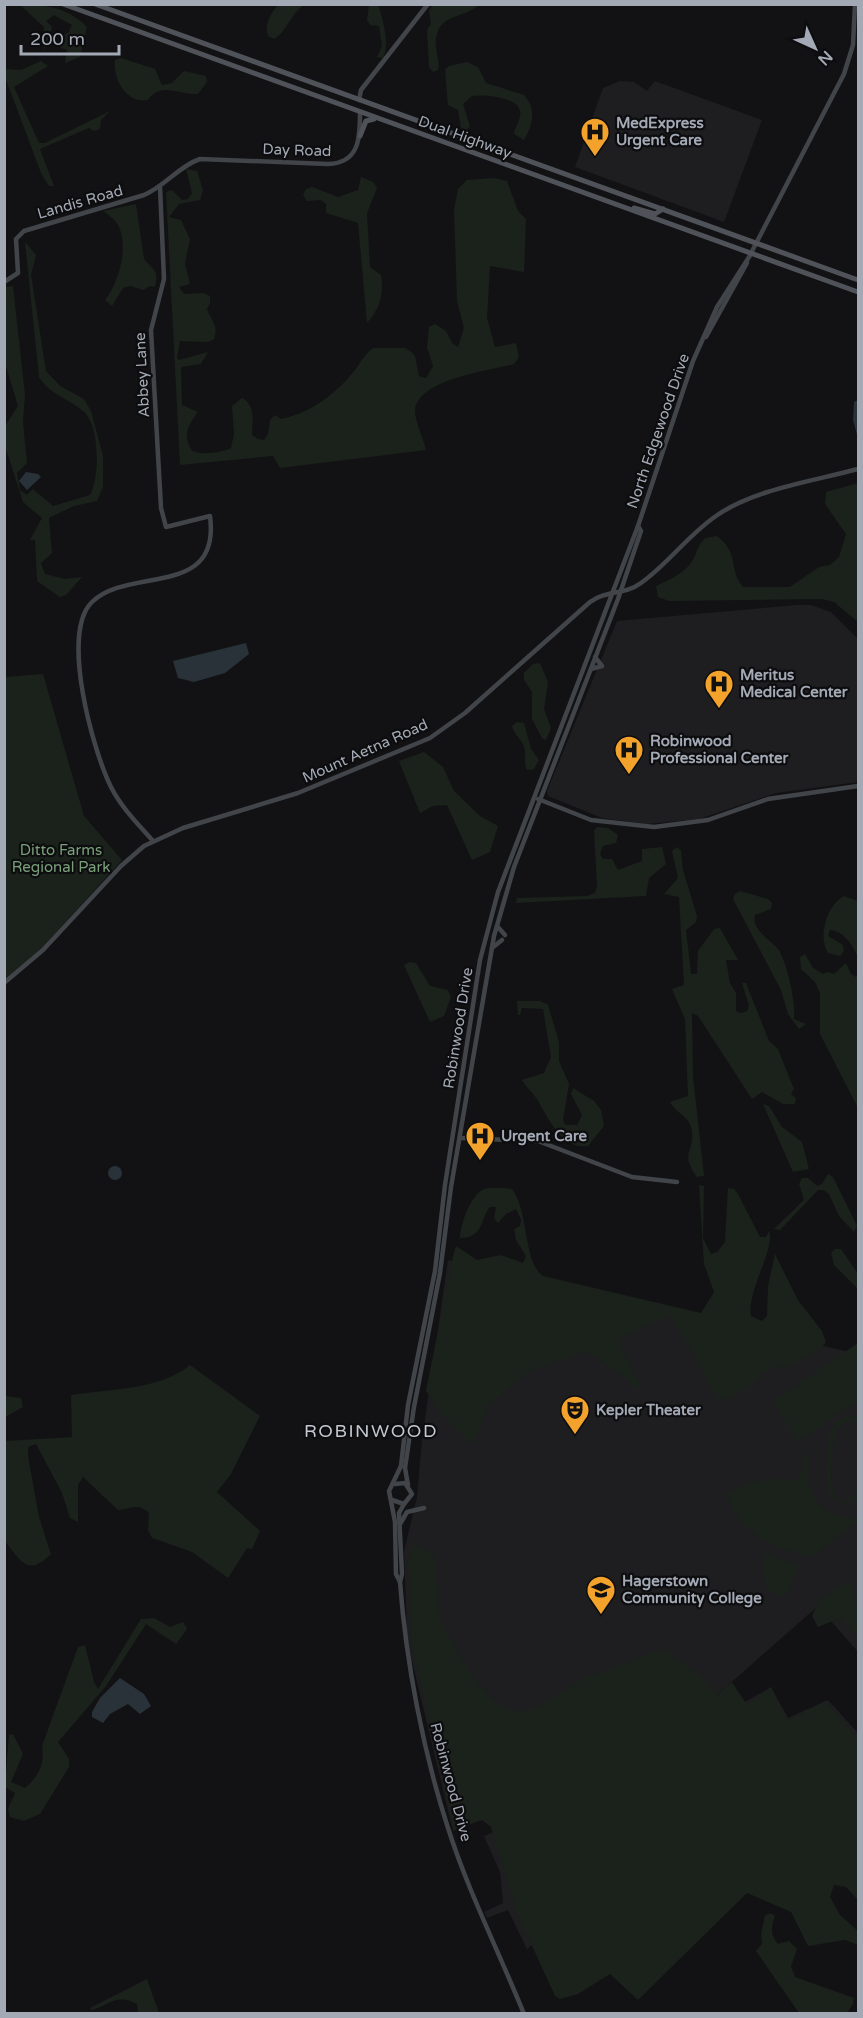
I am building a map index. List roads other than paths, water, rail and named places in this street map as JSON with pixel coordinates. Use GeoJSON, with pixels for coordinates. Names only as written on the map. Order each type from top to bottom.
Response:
{"type":"FeatureCollection","features":[{"type":"Feature","properties":{"kind":"main road","name":"Dual Highway"},"geometry":{"type":"LineString","coordinates":[[63,4],[858,292]]}},
{"type":"Feature","properties":{"kind":"main road","name":"Dual Highway"},"geometry":{"type":"LineString","coordinates":[[95,4],[858,279]]}},
{"type":"Feature","properties":{"kind":"main road"},"geometry":{"type":"LineString","coordinates":[[311,94],[352,106],[357,105],[361,90],[428,4]]}},
{"type":"Feature","properties":{"kind":"main road","name":"North Edgewood Drive"},"geometry":{"type":"LineString","coordinates":[[614,592],[689,370],[701,344],[738,282],[844,74],[853,45],[855,4]]}},
{"type":"Feature","properties":{"kind":"main road"},"geometry":{"type":"LineString","coordinates":[[196,52],[199,45],[205,44]]}},
{"type":"Feature","properties":{"kind":"main road"},"geometry":{"type":"LineString","coordinates":[[206,56],[219,49]]}},
{"type":"Feature","properties":{"kind":"main road"},"geometry":{"type":"LineString","coordinates":[[360,136],[360,112],[367,106],[405,117]]}},
{"type":"Feature","properties":{"kind":"main road"},"geometry":{"type":"LineString","coordinates":[[360,136],[366,121],[379,119]]}},
{"type":"Feature","properties":{"kind":"main road","name":"Day Road"},"geometry":{"type":"LineString","coordinates":[[194,161],[216,158],[338,163],[354,152],[360,136]]}},
{"type":"Feature","properties":{"kind":"main road","name":"Landis Road"},"geometry":{"type":"LineString","coordinates":[[4,282],[18,273],[16,239],[20,233],[135,199],[160,188],[194,161]]}},
{"type":"Feature","properties":{"kind":"main road","name":"Abbey Lane"},"geometry":{"type":"LineString","coordinates":[[153,841],[126,810],[108,779],[82,690],[79,624],[89,604],[102,595],[178,574],[196,564],[205,554],[210,540],[210,516],[166,527],[160,497],[151,330],[164,279],[160,188]]}},
{"type":"Feature","properties":{"kind":"main road"},"geometry":{"type":"LineString","coordinates":[[606,201],[653,214],[663,209]]}},
{"type":"Feature","properties":{"kind":"main road","name":"Mount Aetna Road"},"geometry":{"type":"LineString","coordinates":[[4,983],[43,950],[127,860],[153,841],[183,828],[298,793],[430,738],[465,713],[569,619],[600,595],[637,586],[701,527],[733,505],[858,469]]}},
{"type":"Feature","properties":{"kind":"main road","name":"North Edgewood Drive"},"geometry":{"type":"LineString","coordinates":[[621,591],[641,531],[638,526]]}},
{"type":"Feature","properties":{"kind":"main road"},"geometry":{"type":"LineString","coordinates":[[624,579],[628,584],[637,586]]}},
{"type":"Feature","properties":{"kind":"main road","name":"Robinwood Drive"},"geometry":{"type":"LineString","coordinates":[[408,1485],[405,1468],[410,1430],[440,1273],[448,1204],[497,923],[514,867],[621,591]]}},
{"type":"Feature","properties":{"kind":"main road","name":"Robinwood Drive"},"geometry":{"type":"LineString","coordinates":[[392,1485],[401,1466],[408,1405],[435,1271],[445,1185],[480,960],[498,892],[614,592]]}},
{"type":"Feature","properties":{"kind":"main road"},"geometry":{"type":"LineString","coordinates":[[600,595],[610,601]]}},
{"type":"Feature","properties":{"kind":"main road"},"geometry":{"type":"LineString","coordinates":[[591,669],[602,666],[595,657]]}},
{"type":"Feature","properties":{"kind":"main road"},"geometry":{"type":"LineString","coordinates":[[534,798],[591,820],[654,827],[708,820],[768,799],[858,786]]}},
{"type":"Feature","properties":{"kind":"main road"},"geometry":{"type":"LineString","coordinates":[[498,892],[502,898],[500,913]]}},
{"type":"Feature","properties":{"kind":"main road"},"geometry":{"type":"LineString","coordinates":[[491,950],[504,937],[497,923]]}},
{"type":"Feature","properties":{"kind":"main road"},"geometry":{"type":"LineString","coordinates":[[473,1011],[478,1014],[476,1025],[478,1027]]}},
{"type":"Feature","properties":{"kind":"main road"},"geometry":{"type":"LineString","coordinates":[[454,1138],[538,1141],[632,1177],[677,1182]]}},
{"type":"Feature","properties":{"kind":"main road"},"geometry":{"type":"LineString","coordinates":[[448,1204],[449,1190],[445,1185],[449,1182],[455,1164]]}},
{"type":"Feature","properties":{"kind":"main road"},"geometry":{"type":"LineString","coordinates":[[398,1482],[408,1485],[412,1494],[404,1504],[391,1499],[389,1491],[392,1485],[398,1482]]}},
{"type":"Feature","properties":{"kind":"main road","name":"Robinwood Drive"},"geometry":{"type":"LineString","coordinates":[[391,1499],[395,1522],[396,1574],[400,1582]]}},
{"type":"Feature","properties":{"kind":"main road","name":"Robinwood Drive"},"geometry":{"type":"LineString","coordinates":[[404,1504],[399,1513],[402,1574],[400,1582],[408,1658],[443,1811],[460,1860],[524,2013]]}},
{"type":"Feature","properties":{"kind":"main road"},"geometry":{"type":"LineString","coordinates":[[400,1526],[407,1512],[424,1508]]}},
{"type":"Feature","properties":{"kind":"place","name":"MedExpress Urgent Care"},"geometry":{"type":"Point","coordinates":[595,158]}},
{"type":"Feature","properties":{"kind":"place","name":"Meritus Medical Center"},"geometry":{"type":"Point","coordinates":[719,710]}},
{"type":"Feature","properties":{"kind":"place","name":"Robinwood Professional Center"},"geometry":{"type":"Point","coordinates":[629,776]}},
{"type":"Feature","properties":{"kind":"place","name":"Urgent Care"},"geometry":{"type":"Point","coordinates":[480,1162]}},
{"type":"Feature","properties":{"kind":"place","name":"Kepler Theater"},"geometry":{"type":"Point","coordinates":[575,1436]}},
{"type":"Feature","properties":{"kind":"place","name":"Hagerstown Community College"},"geometry":{"type":"Point","coordinates":[601,1616]}},
{"type":"Feature","properties":{"kind":"district","name":"ROBINWOOD"},"geometry":{"type":"Point","coordinates":[371,1431]}},
{"type":"Feature","properties":{"kind":"park label","name":"Ditto Farms Regional Park"},"geometry":{"type":"Point","coordinates":[61,858]}}]}
